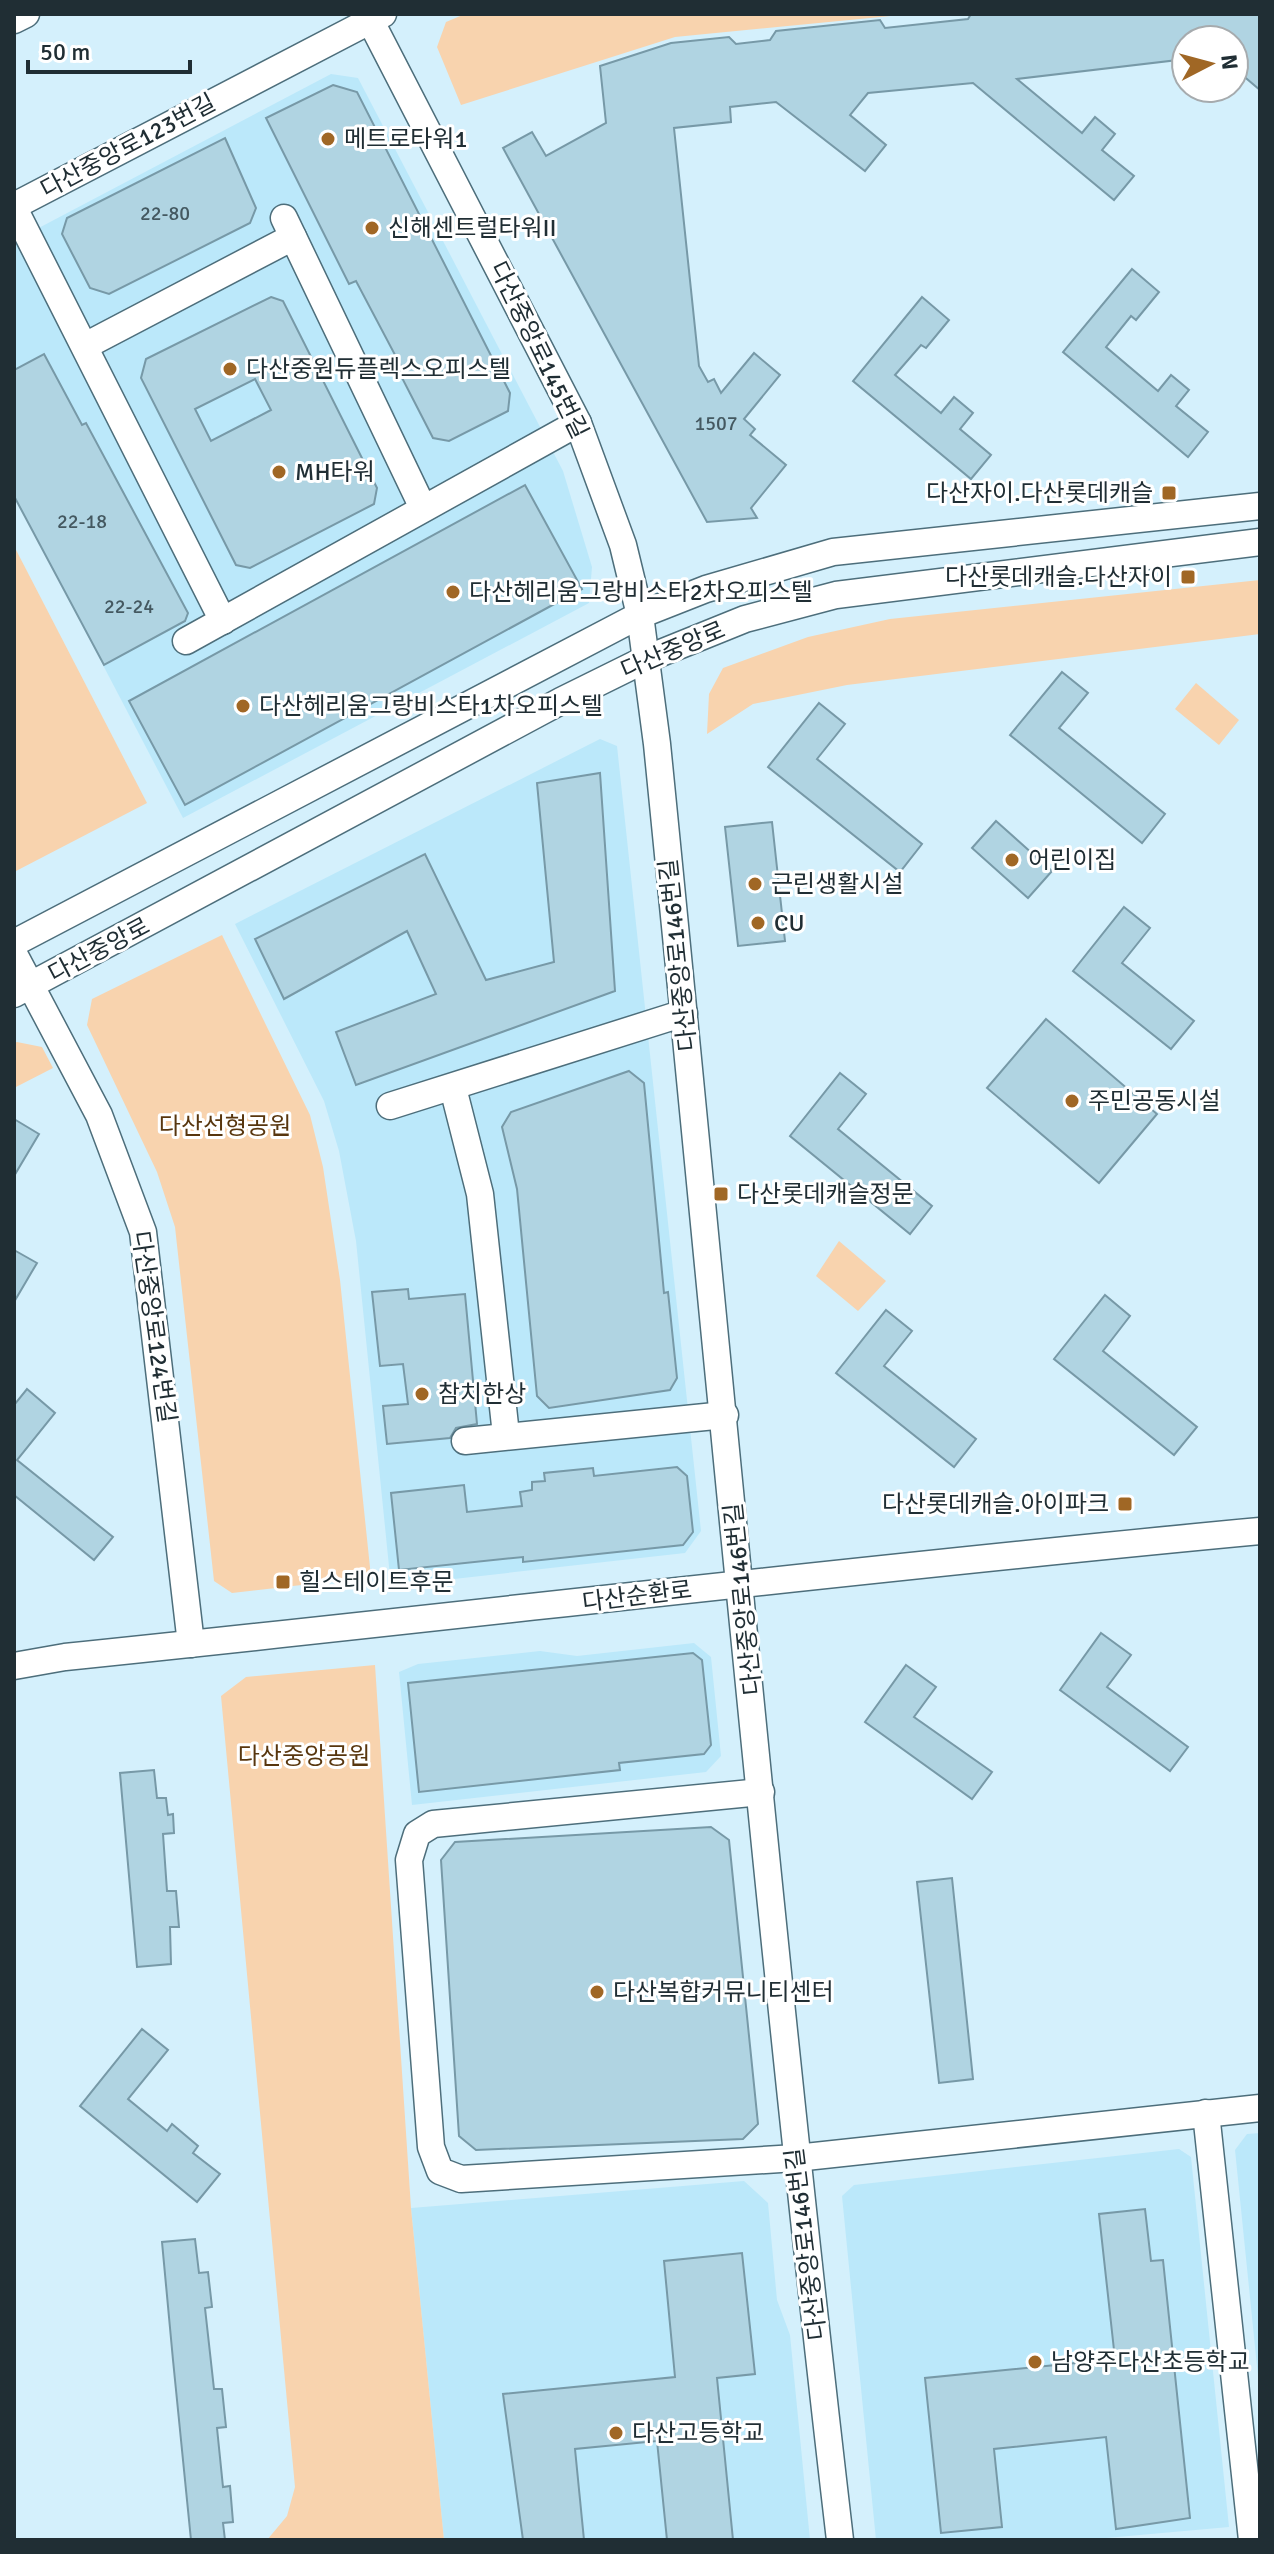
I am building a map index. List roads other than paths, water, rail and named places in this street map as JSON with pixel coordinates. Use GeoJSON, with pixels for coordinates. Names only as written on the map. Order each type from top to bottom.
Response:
{"type":"FeatureCollection","features":[{"type":"Feature","properties":{"kind":"street"},"geometry":{"type":"LineString","coordinates":[[14,20],[26,14]]}},
{"type":"Feature","properties":{"kind":"street","name":"다산중앙로123번길"},"geometry":{"type":"LineString","coordinates":[[14,207],[373,16]]}},
{"type":"Feature","properties":{"kind":"street","name":"다산중앙로145번길"},"geometry":{"type":"LineString","coordinates":[[373,16],[578,423],[623,545],[640,615],[646,659]]}},
{"type":"Feature","properties":{"kind":"street"},"geometry":{"type":"LineString","coordinates":[[14,207],[223,621]]}},
{"type":"Feature","properties":{"kind":"street"},"geometry":{"type":"LineString","coordinates":[[85,346],[288,228],[423,508]]}},
{"type":"Feature","properties":{"kind":"street"},"geometry":{"type":"LineString","coordinates":[[186,641],[578,423]]}},
{"type":"Feature","properties":{"kind":"street","name":"다산중앙로"},"geometry":{"type":"LineString","coordinates":[[14,943],[640,615],[706,589],[833,552],[1260,506]]}},
{"type":"Feature","properties":{"kind":"street","name":"다산중앙로"},"geometry":{"type":"LineString","coordinates":[[23,990],[646,659],[745,619],[836,595],[1260,542]]}},
{"type":"Feature","properties":{"kind":"street","name":"다산중앙로146번길"},"geometry":{"type":"LineString","coordinates":[[646,659],[742,1583],[796,2158],[840,2540]]}},
{"type":"Feature","properties":{"kind":"street"},"geometry":{"type":"LineString","coordinates":[[14,954],[23,990]]}},
{"type":"Feature","properties":{"kind":"street","name":"다산중앙로124번길"},"geometry":{"type":"LineString","coordinates":[[23,990],[99,1115],[143,1232],[191,1644]]}},
{"type":"Feature","properties":{"kind":"street"},"geometry":{"type":"LineString","coordinates":[[390,1106],[684,1013]]}},
{"type":"Feature","properties":{"kind":"street"},"geometry":{"type":"LineString","coordinates":[[453,1088],[480,1194],[506,1435]]}},
{"type":"Feature","properties":{"kind":"street"},"geometry":{"type":"LineString","coordinates":[[465,1441],[725,1415]]}},
{"type":"Feature","properties":{"kind":"street","name":"다산순환로"},"geometry":{"type":"LineString","coordinates":[[14,1666],[742,1583],[1260,1531]]}},
{"type":"Feature","properties":{"kind":"street"},"geometry":{"type":"LineString","coordinates":[[761,1792],[433,1824],[417,1834],[409,1860],[431,2147],[440,2171],[461,2179],[796,2158],[1260,2108]]}},
{"type":"Feature","properties":{"kind":"street"},"geometry":{"type":"LineString","coordinates":[[1206,2113],[1252,2540]]}},
{"type":"Feature","properties":{"kind":"place","name":"메트로타워1"},"geometry":{"type":"Point","coordinates":[328,139]}},
{"type":"Feature","properties":{"kind":"place","name":"신해센트럴타워II"},"geometry":{"type":"Point","coordinates":[372,228]}},
{"type":"Feature","properties":{"kind":"place","name":"다산중원듀플렉스오피스텔"},"geometry":{"type":"Point","coordinates":[230,369]}},
{"type":"Feature","properties":{"kind":"place","name":"MH타워"},"geometry":{"type":"Point","coordinates":[279,472]}},
{"type":"Feature","properties":{"kind":"place","name":"다산자이.다산롯데캐슬"},"geometry":{"type":"Point","coordinates":[1169,493]}},
{"type":"Feature","properties":{"kind":"place","name":"다산롯데캐슬.다산자이"},"geometry":{"type":"Point","coordinates":[1188,577]}},
{"type":"Feature","properties":{"kind":"place","name":"다산헤리움그랑비스타2차오피스텔"},"geometry":{"type":"Point","coordinates":[453,592]}},
{"type":"Feature","properties":{"kind":"place","name":"다산헤리움그랑비스타1차오피스텔"},"geometry":{"type":"Point","coordinates":[243,706]}},
{"type":"Feature","properties":{"kind":"place","name":"어린이집"},"geometry":{"type":"Point","coordinates":[1012,860]}},
{"type":"Feature","properties":{"kind":"place","name":"근린생활시설"},"geometry":{"type":"Point","coordinates":[755,884]}},
{"type":"Feature","properties":{"kind":"place","name":"CU"},"geometry":{"type":"Point","coordinates":[758,923]}},
{"type":"Feature","properties":{"kind":"place","name":"주민공동시설"},"geometry":{"type":"Point","coordinates":[1072,1101]}},
{"type":"Feature","properties":{"kind":"place","name":"다산롯데캐슬정문"},"geometry":{"type":"Point","coordinates":[721,1194]}},
{"type":"Feature","properties":{"kind":"place","name":"참치한상"},"geometry":{"type":"Point","coordinates":[422,1394]}},
{"type":"Feature","properties":{"kind":"place","name":"다산롯데캐슬.아이파크"},"geometry":{"type":"Point","coordinates":[1125,1504]}},
{"type":"Feature","properties":{"kind":"place","name":"힐스테이트후문"},"geometry":{"type":"Point","coordinates":[283,1582]}},
{"type":"Feature","properties":{"kind":"place","name":"다산복합커뮤니티센터"},"geometry":{"type":"Point","coordinates":[597,1992]}},
{"type":"Feature","properties":{"kind":"place","name":"남양주다산초등학교"},"geometry":{"type":"Point","coordinates":[1035,2362]}},
{"type":"Feature","properties":{"kind":"place","name":"다산고등학교"},"geometry":{"type":"Point","coordinates":[616,2433]}},
{"type":"Feature","properties":{"kind":"park label","name":"다산선형공원"},"geometry":{"type":"Point","coordinates":[225,1126]}},
{"type":"Feature","properties":{"kind":"park label","name":"다산중앙공원"},"geometry":{"type":"Point","coordinates":[304,1756]}}]}
